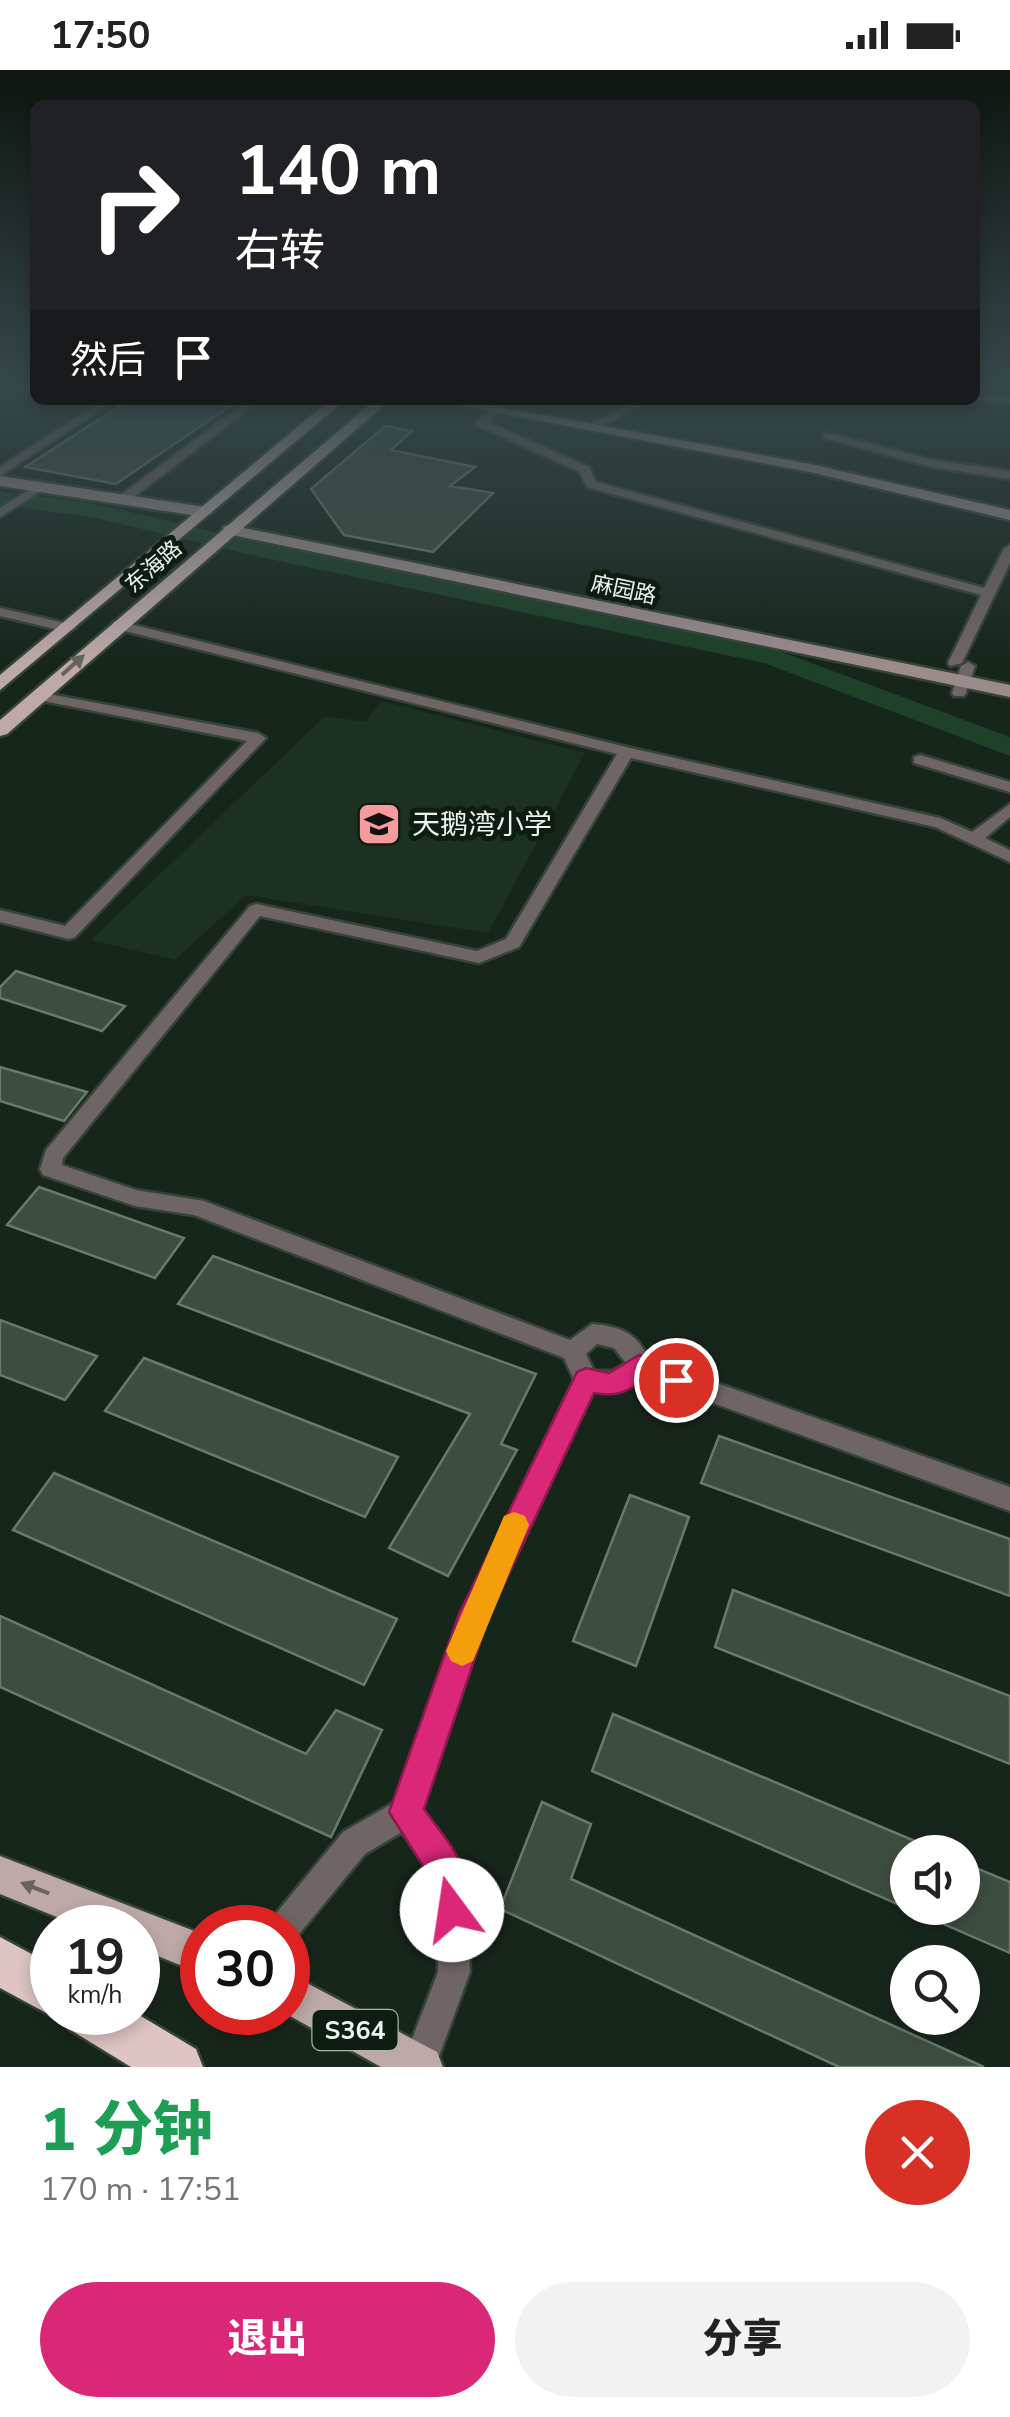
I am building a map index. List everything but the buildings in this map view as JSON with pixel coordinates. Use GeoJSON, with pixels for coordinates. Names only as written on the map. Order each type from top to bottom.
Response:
{"type":"FeatureCollection","features":[{"type":"Feature","properties":{"kind":"highway"},"geometry":{"type":"LineString","coordinates":[[0,1961],[30,1979]]}},
{"type":"Feature","properties":{"kind":"highway"},"geometry":{"type":"LineString","coordinates":[[124,2035],[178,2067]]}},
{"type":"Feature","properties":{"kind":"main road","name":"东海路"},"geometry":{"type":"LineString","coordinates":[[0,684],[244,479]]}},
{"type":"Feature","properties":{"kind":"main road","name":"东海路"},"geometry":{"type":"LineString","coordinates":[[0,730],[289,479]]}},
{"type":"Feature","properties":{"kind":"main road"},"geometry":{"type":"LineString","coordinates":[[0,1874],[78,1905]]}},
{"type":"Feature","properties":{"kind":"main road","name":"S364"},"geometry":{"type":"LineString","coordinates":[[310,2005],[421,2066]]}},
{"type":"Feature","properties":{"kind":"street"},"geometry":{"type":"LineString","coordinates":[[122,500],[150,479]]}},
{"type":"Feature","properties":{"kind":"street"},"geometry":{"type":"LineString","coordinates":[[589,479],[591,484],[987,593]]}},
{"type":"Feature","properties":{"kind":"street"},"geometry":{"type":"LineString","coordinates":[[858,479],[1010,515]]}},
{"type":"Feature","properties":{"kind":"street"},"geometry":{"type":"LineString","coordinates":[[0,481],[205,512]]}},
{"type":"Feature","properties":{"kind":"street"},"geometry":{"type":"LineString","coordinates":[[0,513],[39,488]]}},
{"type":"Feature","properties":{"kind":"street","name":"麻园路"},"geometry":{"type":"LineString","coordinates":[[232,527],[961,676],[1010,691]]}},
{"type":"Feature","properties":{"kind":"street"},"geometry":{"type":"LineString","coordinates":[[961,676],[987,593],[1010,548]]}},
{"type":"Feature","properties":{"kind":"street"},"geometry":{"type":"LineString","coordinates":[[0,612],[68,628]]}},
{"type":"Feature","properties":{"kind":"street"},"geometry":{"type":"LineString","coordinates":[[118,625],[626,752],[940,824],[1010,857]]}},
{"type":"Feature","properties":{"kind":"street","name":"麻园路"},"geometry":{"type":"LineString","coordinates":[[961,676],[1010,674]]}},
{"type":"Feature","properties":{"kind":"street"},"geometry":{"type":"LineString","coordinates":[[0,916],[69,933],[258,738],[38,696]]}},
{"type":"Feature","properties":{"kind":"street"},"geometry":{"type":"LineString","coordinates":[[303,1905],[354,1842],[406,1812],[475,1614],[586,1380],[573,1351],[196,1207],[135,1198],[51,1168],[53,1156],[256,910],[480,957],[513,943],[626,752]]}},
{"type":"Feature","properties":{"kind":"street"},"geometry":{"type":"LineString","coordinates":[[920,760],[1010,787]]}},
{"type":"Feature","properties":{"kind":"street"},"geometry":{"type":"LineString","coordinates":[[974,839],[1010,809]]}},
{"type":"Feature","properties":{"kind":"street"},"geometry":{"type":"LineString","coordinates":[[573,1351],[592,1334],[616,1334],[635,1350],[639,1366]]}},
{"type":"Feature","properties":{"kind":"street"},"geometry":{"type":"LineString","coordinates":[[586,1380],[609,1385],[623,1380],[639,1366]]}},
{"type":"Feature","properties":{"kind":"street"},"geometry":{"type":"LineString","coordinates":[[639,1366],[1010,1499]]}},
{"type":"Feature","properties":{"kind":"street"},"geometry":{"type":"LineString","coordinates":[[406,1812],[452,1878],[454,1972],[421,2066]]}},
{"type":"Feature","properties":{"kind":"shaded area","name":"天鹅湾小学"},"geometry":{"type":"Polygon","coordinates":[[[382,701],[585,753],[488,933],[246,895],[175,960],[91,940],[325,716],[365,722],[382,701]]]}},
{"type":"Feature","properties":{"kind":"waterway"},"geometry":{"type":"LineString","coordinates":[[0,498],[92,510],[260,550],[771,656],[1010,747]]}},
{"type":"Feature","properties":{"kind":"slow traffic"},"geometry":{"type":"LineString","coordinates":[[462,1651],[514,1525]]}},
{"type":"Feature","properties":{"kind":"place","name":"天鹅湾小学"},"geometry":{"type":"Point","coordinates":[379,824]}},
{"type":"Feature","properties":{"kind":"route"},"geometry":{"type":"LineString","coordinates":[[452,1910],[452,1878],[406,1812],[475,1614],[586,1380],[609,1385],[623,1380],[639,1366],[676,1380]]}}]}
